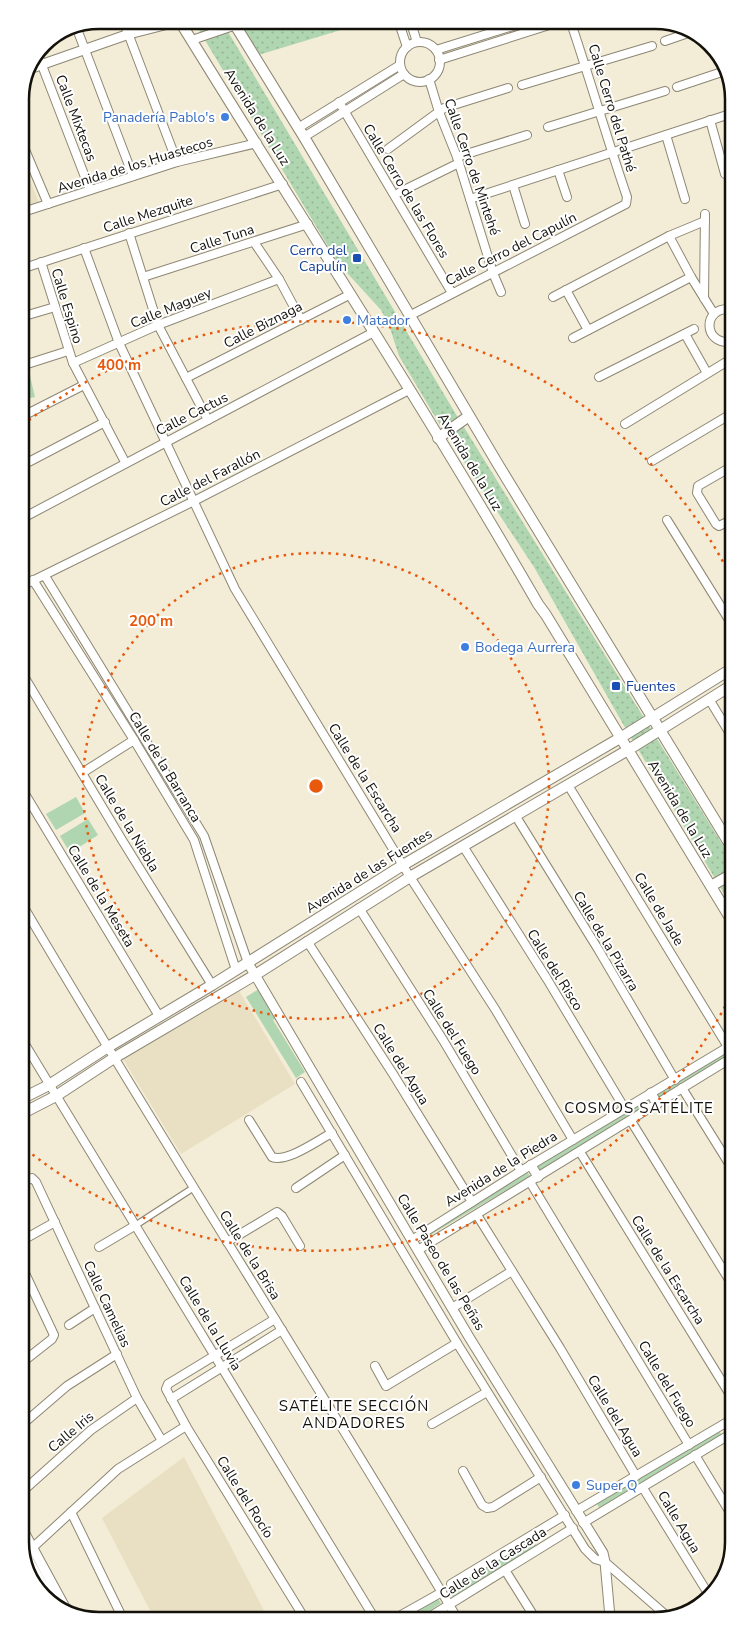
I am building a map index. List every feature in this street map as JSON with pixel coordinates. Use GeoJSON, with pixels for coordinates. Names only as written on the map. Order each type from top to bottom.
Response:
{"type":"FeatureCollection","features":[{"type":"Feature","properties":{"kind":"main road","name":"Avenida de la Luz"},"geometry":{"type":"LineString","coordinates":[[185,29],[351,294],[725,909]]}},
{"type":"Feature","properties":{"kind":"main road","name":"Avenida de la Luz"},"geometry":{"type":"LineString","coordinates":[[237,29],[304,137],[469,416],[725,836]]}},
{"type":"Feature","properties":{"kind":"main road"},"geometry":{"type":"LineString","coordinates":[[438,438],[469,416]]}},
{"type":"Feature","properties":{"kind":"main road","name":"Avenida de las Fuentes"},"geometry":{"type":"LineString","coordinates":[[29,1095],[49,1085],[108,1047],[248,963],[403,865],[620,738],[725,673]]}},
{"type":"Feature","properties":{"kind":"main road","name":"Avenida de las Fuentes"},"geometry":{"type":"LineString","coordinates":[[29,1110],[56,1096],[114,1058],[255,975],[410,877],[628,750],[725,689]]}},
{"type":"Feature","properties":{"kind":"main road"},"geometry":{"type":"LineString","coordinates":[[711,886],[725,878]]}},
{"type":"Feature","properties":{"kind":"street"},"geometry":{"type":"LineString","coordinates":[[127,29],[177,162]]}},
{"type":"Feature","properties":{"kind":"street"},"geometry":{"type":"LineString","coordinates":[[37,66],[149,29]]}},
{"type":"Feature","properties":{"kind":"street"},"geometry":{"type":"LineString","coordinates":[[192,40],[219,29]]}},
{"type":"Feature","properties":{"kind":"street"},"geometry":{"type":"LineString","coordinates":[[401,29],[406,47]]}},
{"type":"Feature","properties":{"kind":"street"},"geometry":{"type":"LineString","coordinates":[[412,29],[416,42]]}},
{"type":"Feature","properties":{"kind":"street"},"geometry":{"type":"LineString","coordinates":[[436,50],[503,29]]}},
{"type":"Feature","properties":{"kind":"street"},"geometry":{"type":"LineString","coordinates":[[439,60],[537,29]]}},
{"type":"Feature","properties":{"kind":"street","name":"Calle Cerro del Pathé"},"geometry":{"type":"LineString","coordinates":[[573,29],[627,197],[626,204]]}},
{"type":"Feature","properties":{"kind":"street"},"geometry":{"type":"LineString","coordinates":[[78,32],[133,176]]}},
{"type":"Feature","properties":{"kind":"street"},"geometry":{"type":"LineString","coordinates":[[665,41],[683,35]]}},
{"type":"Feature","properties":{"kind":"street"},"geometry":{"type":"LineString","coordinates":[[416,42],[430,45],[436,50],[439,60],[439,67],[435,74],[421,82],[412,80],[404,74],[400,65],[400,56],[406,47],[416,42]]}},
{"type":"Feature","properties":{"kind":"street"},"geometry":{"type":"LineString","coordinates":[[522,85],[652,46]]}},
{"type":"Feature","properties":{"kind":"street","name":"Calle Mixtecas"},"geometry":{"type":"LineString","coordinates":[[40,60],[90,190]]}},
{"type":"Feature","properties":{"kind":"street"},"geometry":{"type":"LineString","coordinates":[[298,128],[400,65]]}},
{"type":"Feature","properties":{"kind":"street"},"geometry":{"type":"LineString","coordinates":[[677,87],[720,73]]}},
{"type":"Feature","properties":{"kind":"street"},"geometry":{"type":"LineString","coordinates":[[304,137],[404,74]]}},
{"type":"Feature","properties":{"kind":"street","name":"Calle Cerro de Mintehé"},"geometry":{"type":"LineString","coordinates":[[429,79],[439,112],[458,160],[493,273],[501,292]]}},
{"type":"Feature","properties":{"kind":"street"},"geometry":{"type":"LineString","coordinates":[[388,149],[444,108],[508,88]]}},
{"type":"Feature","properties":{"kind":"street"},"geometry":{"type":"LineString","coordinates":[[548,127],[665,91]]}},
{"type":"Feature","properties":{"kind":"street","name":"Calle Cerro de las Flores"},"geometry":{"type":"LineString","coordinates":[[339,102],[452,293]]}},
{"type":"Feature","properties":{"kind":"street"},"geometry":{"type":"LineString","coordinates":[[470,198],[725,116]]}},
{"type":"Feature","properties":{"kind":"street"},"geometry":{"type":"LineString","coordinates":[[710,120],[725,174]]}},
{"type":"Feature","properties":{"kind":"street"},"geometry":{"type":"LineString","coordinates":[[400,192],[458,160],[527,135]]}},
{"type":"Feature","properties":{"kind":"street"},"geometry":{"type":"LineString","coordinates":[[666,135],[685,199]]}},
{"type":"Feature","properties":{"kind":"street","name":"Avenida de los Huastecos"},"geometry":{"type":"LineString","coordinates":[[29,210],[177,162],[257,143]]}},
{"type":"Feature","properties":{"kind":"street"},"geometry":{"type":"LineString","coordinates":[[29,159],[48,204]]}},
{"type":"Feature","properties":{"kind":"street"},"geometry":{"type":"LineString","coordinates":[[558,170],[567,197]]}},
{"type":"Feature","properties":{"kind":"street","name":"Calle Mezquite"},"geometry":{"type":"LineString","coordinates":[[29,266],[283,184]]}},
{"type":"Feature","properties":{"kind":"street"},"geometry":{"type":"LineString","coordinates":[[513,184],[525,224]]}},
{"type":"Feature","properties":{"kind":"street","name":"Calle Cerro del Capulín"},"geometry":{"type":"LineString","coordinates":[[409,316],[626,204]]}},
{"type":"Feature","properties":{"kind":"street"},"geometry":{"type":"LineString","coordinates":[[552,297],[705,217],[704,298]]}},
{"type":"Feature","properties":{"kind":"street","name":"Calle Tuna"},"geometry":{"type":"LineString","coordinates":[[143,277],[308,224]]}},
{"type":"Feature","properties":{"kind":"street"},"geometry":{"type":"LineString","coordinates":[[129,233],[158,326],[208,420]]}},
{"type":"Feature","properties":{"kind":"street"},"geometry":{"type":"LineString","coordinates":[[670,236],[691,278],[714,314]]}},
{"type":"Feature","properties":{"kind":"street"},"geometry":{"type":"LineString","coordinates":[[254,242],[279,279],[301,320]]}},
{"type":"Feature","properties":{"kind":"street","name":"Calle de la Escarcha"},"geometry":{"type":"LineString","coordinates":[[84,248],[119,343],[235,589],[410,877],[495,1009],[573,1140]]}},
{"type":"Feature","properties":{"kind":"street","name":"Calle Espino"},"geometry":{"type":"LineString","coordinates":[[41,262],[73,363],[125,462]]}},
{"type":"Feature","properties":{"kind":"street"},"geometry":{"type":"LineString","coordinates":[[573,338],[691,278]]}},
{"type":"Feature","properties":{"kind":"street","name":"Calle Maguey"},"geometry":{"type":"LineString","coordinates":[[73,363],[158,326],[279,279]]}},
{"type":"Feature","properties":{"kind":"street"},"geometry":{"type":"LineString","coordinates":[[566,290],[588,330]]}},
{"type":"Feature","properties":{"kind":"street","name":"Calle Biznaga"},"geometry":{"type":"LineString","coordinates":[[186,378],[351,294]]}},
{"type":"Feature","properties":{"kind":"street"},"geometry":{"type":"LineString","coordinates":[[29,315],[55,307]]}},
{"type":"Feature","properties":{"kind":"street"},"geometry":{"type":"LineString","coordinates":[[725,308],[714,314],[710,322],[712,335],[717,340],[725,342]]}},
{"type":"Feature","properties":{"kind":"street"},"geometry":{"type":"LineString","coordinates":[[599,377],[694,328]]}},
{"type":"Feature","properties":{"kind":"street","name":"Calle Cactus"},"geometry":{"type":"LineString","coordinates":[[29,515],[125,462],[374,332]]}},
{"type":"Feature","properties":{"kind":"street"},"geometry":{"type":"LineString","coordinates":[[685,334],[707,373]]}},
{"type":"Feature","properties":{"kind":"street"},"geometry":{"type":"LineString","coordinates":[[29,363],[68,351]]}},
{"type":"Feature","properties":{"kind":"street"},"geometry":{"type":"LineString","coordinates":[[625,424],[725,362]]}},
{"type":"Feature","properties":{"kind":"street"},"geometry":{"type":"LineString","coordinates":[[29,413],[84,385]]}},
{"type":"Feature","properties":{"kind":"street","name":"Calle del Farallón"},"geometry":{"type":"LineString","coordinates":[[29,582],[45,576],[194,501],[409,390]]}},
{"type":"Feature","properties":{"kind":"street"},"geometry":{"type":"LineString","coordinates":[[652,461],[725,418]]}},
{"type":"Feature","properties":{"kind":"street"},"geometry":{"type":"LineString","coordinates":[[29,462],[105,422]]}},
{"type":"Feature","properties":{"kind":"street"},"geometry":{"type":"LineString","coordinates":[[725,470],[698,486],[697,489],[697,493],[716,524],[719,526],[725,523]]}},
{"type":"Feature","properties":{"kind":"street"},"geometry":{"type":"LineString","coordinates":[[667,520],[725,612]]}},
{"type":"Feature","properties":{"kind":"street","name":"Calle de la Barranca"},"geometry":{"type":"LineString","coordinates":[[45,576],[204,836],[248,963],[255,975]]}},
{"type":"Feature","properties":{"kind":"street","name":"Calle de la Barranca"},"geometry":{"type":"LineString","coordinates":[[33,580],[134,740],[194,840],[236,970],[243,982]]}},
{"type":"Feature","properties":{"kind":"street","name":"Calle de la Niebla"},"geometry":{"type":"LineString","coordinates":[[29,684],[212,985]]}},
{"type":"Feature","properties":{"kind":"street"},"geometry":{"type":"LineString","coordinates":[[709,699],[725,725]]}},
{"type":"Feature","properties":{"kind":"street"},"geometry":{"type":"LineString","coordinates":[[82,773],[134,740]]}},
{"type":"Feature","properties":{"kind":"street"},"geometry":{"type":"LineString","coordinates":[[584,776],[596,765],[592,754]]}},
{"type":"Feature","properties":{"kind":"street","name":"Calle de Jade"},"geometry":{"type":"LineString","coordinates":[[568,785],[725,1038]]}},
{"type":"Feature","properties":{"kind":"street","name":"Calle de la Meseta"},"geometry":{"type":"LineString","coordinates":[[29,802],[159,1016]]}},
{"type":"Feature","properties":{"kind":"street","name":"Calle de la Pizarra"},"geometry":{"type":"LineString","coordinates":[[515,815],[598,949],[675,1080]]}},
{"type":"Feature","properties":{"kind":"street","name":"Calle del Risco"},"geometry":{"type":"LineString","coordinates":[[463,846],[625,1109]]}},
{"type":"Feature","properties":{"kind":"street","name":"Calle del Fuego"},"geometry":{"type":"LineString","coordinates":[[359,908],[443,1040],[521,1171]]}},
{"type":"Feature","properties":{"kind":"street","name":"Calle de la Brisa"},"geometry":{"type":"LineString","coordinates":[[29,916],[193,1188],[282,1330],[453,1612]]}},
{"type":"Feature","properties":{"kind":"street","name":"Calle del Agua"},"geometry":{"type":"LineString","coordinates":[[307,941],[393,1074],[472,1202]]}},
{"type":"Feature","properties":{"kind":"street","name":"Calle Paseo de las Peñas"},"geometry":{"type":"LineString","coordinates":[[255,975],[452,1308],[603,1553],[610,1612]]}},
{"type":"Feature","properties":{"kind":"street","name":"Avenida de la Piedra"},"geometry":{"type":"LineString","coordinates":[[412,1240],[521,1171],[725,1049]]}},
{"type":"Feature","properties":{"kind":"street","name":"Calle de la Lluvia"},"geometry":{"type":"LineString","coordinates":[[29,1051],[372,1612]]}},
{"type":"Feature","properties":{"kind":"street","name":"Avenida de la Piedra"},"geometry":{"type":"LineString","coordinates":[[418,1250],[725,1062]]}},
{"type":"Feature","properties":{"kind":"street","name":"Calle Paseo de las Peñas"},"geometry":{"type":"LineString","coordinates":[[302,1082],[457,1343],[587,1552],[595,1559],[605,1562]]}},
{"type":"Feature","properties":{"kind":"street"},"geometry":{"type":"LineString","coordinates":[[682,1088],[725,1157]]}},
{"type":"Feature","properties":{"kind":"street"},"geometry":{"type":"LineString","coordinates":[[651,1093],[658,1104]]}},
{"type":"Feature","properties":{"kind":"street"},"geometry":{"type":"LineString","coordinates":[[249,1120],[272,1157],[278,1159],[286,1157],[332,1133]]}},
{"type":"Feature","properties":{"kind":"street"},"geometry":{"type":"LineString","coordinates":[[631,1121],[725,1273]]}},
{"type":"Feature","properties":{"kind":"street","name":"Calle de la Escarcha"},"geometry":{"type":"LineString","coordinates":[[580,1152],[725,1386]]}},
{"type":"Feature","properties":{"kind":"street"},"geometry":{"type":"LineString","coordinates":[[296,1188],[345,1155]]}},
{"type":"Feature","properties":{"kind":"street"},"geometry":{"type":"LineString","coordinates":[[531,1165],[538,1177]]}},
{"type":"Feature","properties":{"kind":"street","name":"Calle Camelias"},"geometry":{"type":"LineString","coordinates":[[29,1179],[32,1178],[36,1182],[137,1398],[162,1441]]}},
{"type":"Feature","properties":{"kind":"street","name":"Calle del Fuego"},"geometry":{"type":"LineString","coordinates":[[530,1182],[689,1445]]}},
{"type":"Feature","properties":{"kind":"street"},"geometry":{"type":"LineString","coordinates":[[99,1247],[193,1188]]}},
{"type":"Feature","properties":{"kind":"street"},"geometry":{"type":"LineString","coordinates":[[227,1242],[277,1212],[282,1216],[300,1246]]}},
{"type":"Feature","properties":{"kind":"street","name":"Calle del Agua"},"geometry":{"type":"LineString","coordinates":[[477,1215],[636,1476]]}},
{"type":"Feature","properties":{"kind":"street"},"geometry":{"type":"LineString","coordinates":[[29,1237],[55,1222]]}},
{"type":"Feature","properties":{"kind":"street"},"geometry":{"type":"LineString","coordinates":[[452,1308],[512,1271]]}},
{"type":"Feature","properties":{"kind":"street"},"geometry":{"type":"LineString","coordinates":[[29,1282],[54,1335],[52,1339],[29,1357]]}},
{"type":"Feature","properties":{"kind":"street"},"geometry":{"type":"LineString","coordinates":[[69,1325],[95,1308]]}},
{"type":"Feature","properties":{"kind":"street"},"geometry":{"type":"LineString","coordinates":[[215,1355],[274,1319]]}},
{"type":"Feature","properties":{"kind":"street"},"geometry":{"type":"LineString","coordinates":[[171,1399],[282,1330]]}},
{"type":"Feature","properties":{"kind":"street"},"geometry":{"type":"LineString","coordinates":[[375,1366],[386,1386],[457,1343]]}},
{"type":"Feature","properties":{"kind":"street"},"geometry":{"type":"LineString","coordinates":[[29,1418],[67,1386],[117,1354]]}},
{"type":"Feature","properties":{"kind":"street","name":"Calle del Rocío"},"geometry":{"type":"LineString","coordinates":[[215,1355],[166,1386],[186,1426],[301,1612]]}},
{"type":"Feature","properties":{"kind":"street"},"geometry":{"type":"LineString","coordinates":[[432,1424],[487,1392]]}},
{"type":"Feature","properties":{"kind":"street","name":"Calle Iris"},"geometry":{"type":"LineString","coordinates":[[29,1486],[91,1430],[137,1398]]}},
{"type":"Feature","properties":{"kind":"street"},"geometry":{"type":"LineString","coordinates":[[576,1511],[725,1424]]}},
{"type":"Feature","properties":{"kind":"street"},"geometry":{"type":"LineString","coordinates":[[30,1550],[118,1468],[186,1426]]}},
{"type":"Feature","properties":{"kind":"street"},"geometry":{"type":"LineString","coordinates":[[721,1426],[725,1430]]}},
{"type":"Feature","properties":{"kind":"street"},"geometry":{"type":"LineString","coordinates":[[583,1523],[725,1437]]}},
{"type":"Feature","properties":{"kind":"street"},"geometry":{"type":"LineString","coordinates":[[695,1455],[725,1504]]}},
{"type":"Feature","properties":{"kind":"street"},"geometry":{"type":"LineString","coordinates":[[463,1471],[482,1505],[487,1508],[541,1477]]}},
{"type":"Feature","properties":{"kind":"street","name":"Calle Agua"},"geometry":{"type":"LineString","coordinates":[[643,1488],[706,1591]]}},
{"type":"Feature","properties":{"kind":"street"},"geometry":{"type":"LineString","coordinates":[[72,1512],[120,1612]]}},
{"type":"Feature","properties":{"kind":"street","name":"Calle de la Cascada"},"geometry":{"type":"LineString","coordinates":[[451,1584],[565,1515]]}},
{"type":"Feature","properties":{"kind":"street","name":"Calle de la Cascada"},"geometry":{"type":"LineString","coordinates":[[437,1612],[572,1528]]}},
{"type":"Feature","properties":{"kind":"street"},"geometry":{"type":"LineString","coordinates":[[31,1559],[48,1591]]}},
{"type":"Feature","properties":{"kind":"street"},"geometry":{"type":"LineString","coordinates":[[605,1562],[662,1612]]}},
{"type":"Feature","properties":{"kind":"street"},"geometry":{"type":"LineString","coordinates":[[505,1570],[531,1612]]}},
{"type":"Feature","properties":{"kind":"street"},"geometry":{"type":"LineString","coordinates":[[406,1612],[442,1592]]}},
{"type":"Feature","properties":{"kind":"shaded area"},"geometry":{"type":"Polygon","coordinates":[[[29,178],[39,203],[29,206],[29,178]]]}},
{"type":"Feature","properties":{"kind":"shaded area"},"geometry":{"type":"Polygon","coordinates":[[[238,989],[295,1084],[181,1154],[123,1059],[238,989]]]}},
{"type":"Feature","properties":{"kind":"shaded area"},"geometry":{"type":"Polygon","coordinates":[[[184,1457],[265,1612],[151,1612],[102,1518],[184,1457]]]}},
{"type":"Feature","properties":{"kind":"green space"},"geometry":{"type":"Polygon","coordinates":[[[198,29],[226,29],[457,416],[725,849],[725,895],[623,724],[534,567],[443,430],[399,356],[389,325],[381,310],[338,263],[198,29]]]}},
{"type":"Feature","properties":{"kind":"green space"},"geometry":{"type":"Polygon","coordinates":[[[238,29],[344,29],[255,56],[238,29]]]}},
{"type":"Feature","properties":{"kind":"green space"},"geometry":{"type":"Polygon","coordinates":[[[29,376],[35,397],[29,398],[29,376]]]}},
{"type":"Feature","properties":{"kind":"green space"},"geometry":{"type":"Polygon","coordinates":[[[76,797],[85,813],[56,830],[46,814],[76,797]]]}},
{"type":"Feature","properties":{"kind":"green space"},"geometry":{"type":"Polygon","coordinates":[[[88,819],[98,835],[70,853],[60,836],[88,819]]]}},
{"type":"Feature","properties":{"kind":"green space"},"geometry":{"type":"Polygon","coordinates":[[[259,989],[277,1018],[273,1020],[305,1072],[296,1078],[246,997],[259,989]]]}},
{"type":"Feature","properties":{"kind":"green space"},"geometry":{"type":"Polygon","coordinates":[[[725,1050],[725,1060],[657,1102],[652,1094],[725,1050]]]}},
{"type":"Feature","properties":{"kind":"green space"},"geometry":{"type":"Polygon","coordinates":[[[647,1098],[650,1103],[540,1170],[537,1165],[647,1098]]]}},
{"type":"Feature","properties":{"kind":"green space"},"geometry":{"type":"Polygon","coordinates":[[[526,1170],[530,1176],[425,1238],[422,1235],[526,1170]]]}},
{"type":"Feature","properties":{"kind":"green space"},"geometry":{"type":"Polygon","coordinates":[[[719,1431],[722,1435],[600,1509],[597,1504],[719,1431]]]}},
{"type":"Feature","properties":{"kind":"green space"},"geometry":{"type":"Polygon","coordinates":[[[531,1537],[537,1546],[454,1599],[449,1590],[531,1537]]]}},
{"type":"Feature","properties":{"kind":"green space"},"geometry":{"type":"Polygon","coordinates":[[[438,1599],[441,1603],[428,1612],[416,1612],[438,1599]]]}},
{"type":"Feature","properties":{"kind":"place","name":"Panadería Pablo's"},"geometry":{"type":"Point","coordinates":[225,117]}},
{"type":"Feature","properties":{"kind":"place","name":"Cerro del Capulín"},"geometry":{"type":"Point","coordinates":[357,258]}},
{"type":"Feature","properties":{"kind":"place","name":"Matador"},"geometry":{"type":"Point","coordinates":[347,320]}},
{"type":"Feature","properties":{"kind":"place","name":"Bodega Aurrera"},"geometry":{"type":"Point","coordinates":[465,647]}},
{"type":"Feature","properties":{"kind":"place","name":"Fuentes"},"geometry":{"type":"Point","coordinates":[616,686]}},
{"type":"Feature","properties":{"kind":"place","name":"Super Q"},"geometry":{"type":"Point","coordinates":[576,1485]}},
{"type":"Feature","properties":{"kind":"district","name":"COSMOS SATÉLITE"},"geometry":{"type":"Point","coordinates":[639,1108]}},
{"type":"Feature","properties":{"kind":"district","name":"SATÉLITE SECCIÓN ANDADORES"},"geometry":{"type":"Point","coordinates":[354,1414]}}]}
